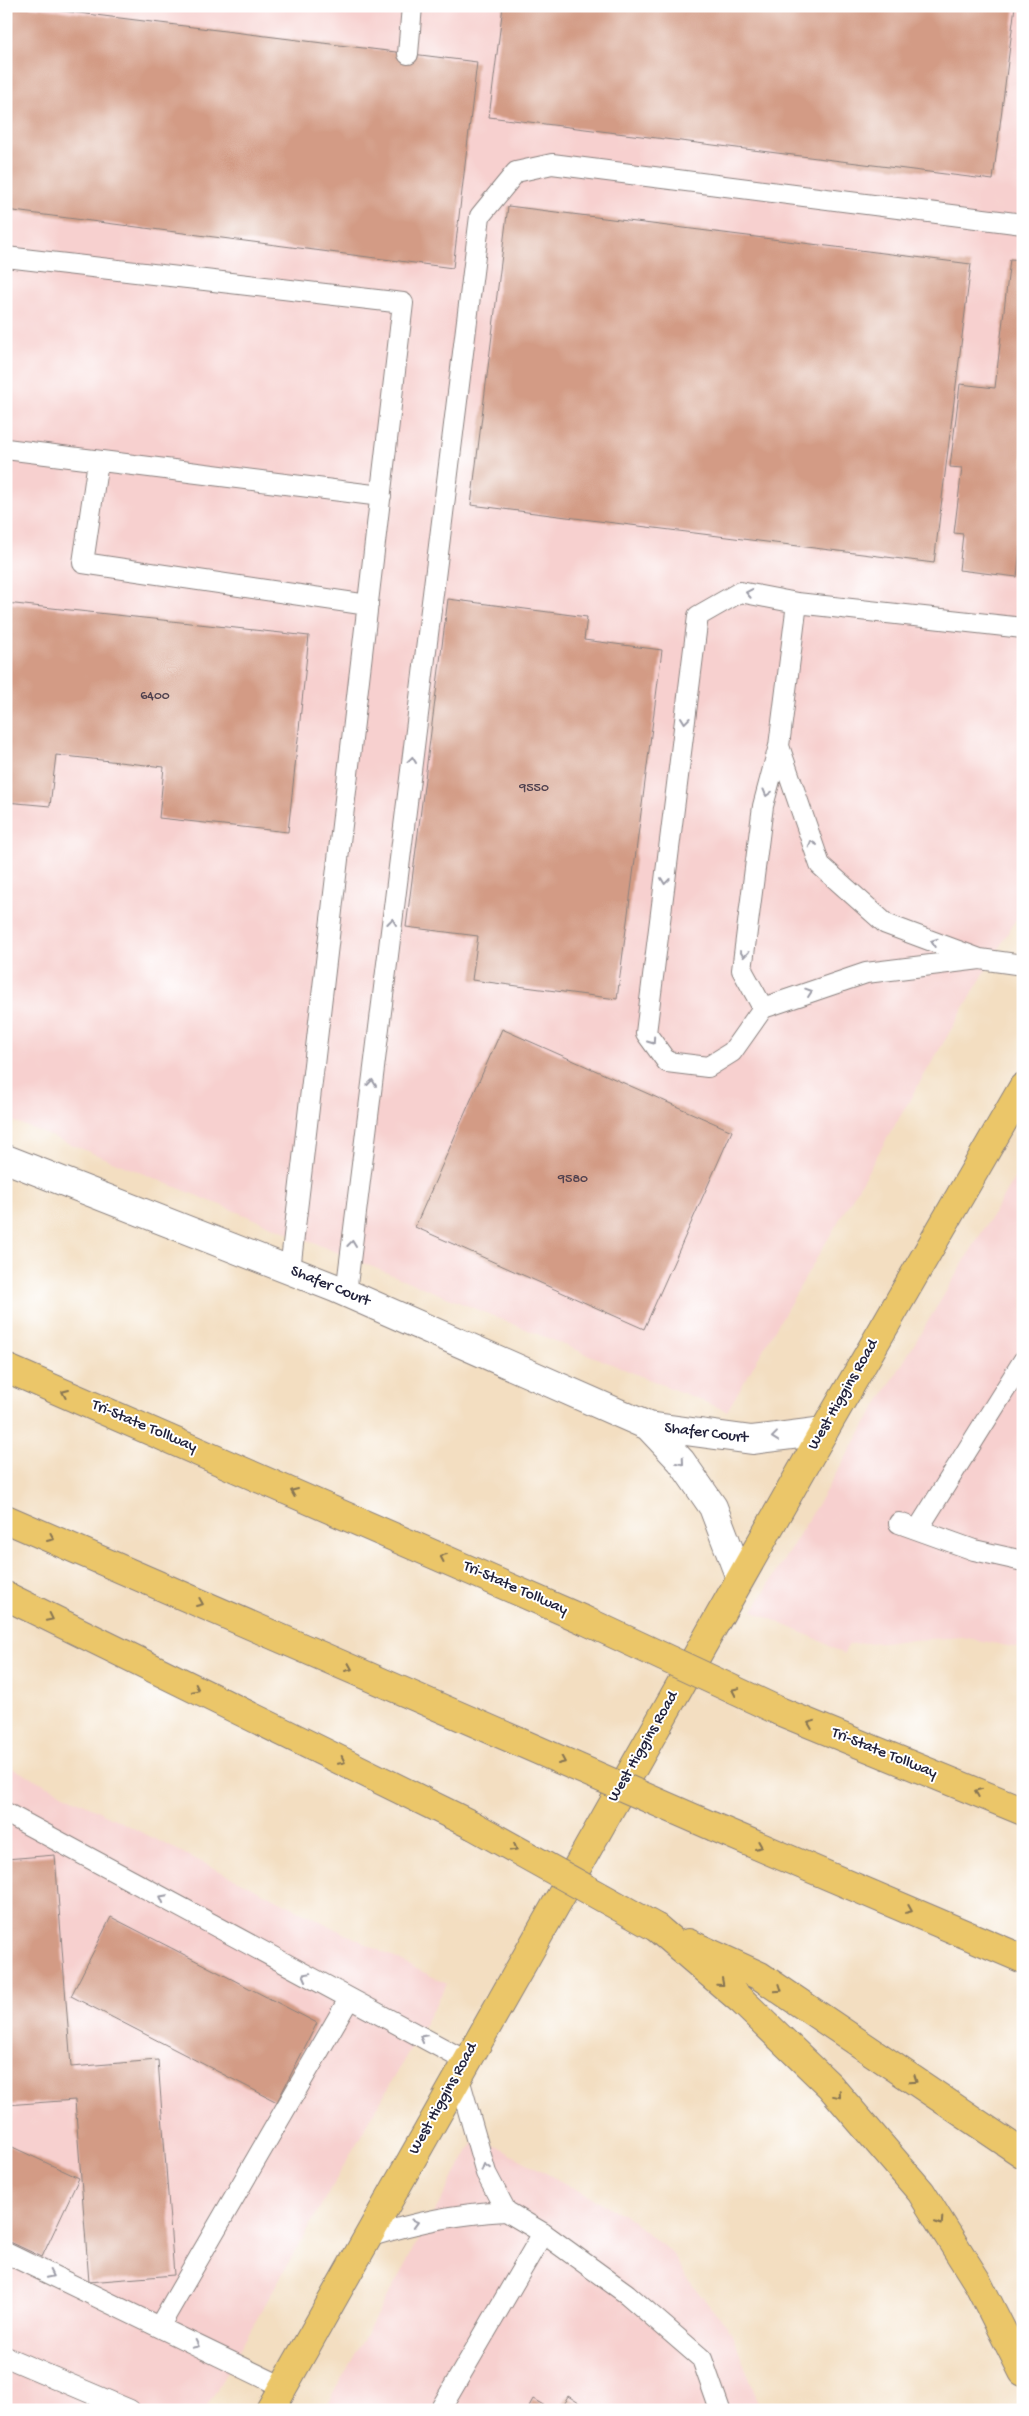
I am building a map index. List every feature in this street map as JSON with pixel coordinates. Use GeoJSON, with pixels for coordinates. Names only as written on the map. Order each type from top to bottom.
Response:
{"type":"FeatureCollection","features":[{"type":"Feature","properties":{"kind":"main road","name":"West Higgins Road"},"geometry":{"type":"LineString","coordinates":[[276,2398],[740,1578],[1023,1087]]}},
{"type":"Feature","properties":{"kind":"main road","name":"Tri-State Tollway"},"geometry":{"type":"LineString","coordinates":[[6,1368],[350,1516],[584,1620],[779,1711],[1023,1811]]}},
{"type":"Feature","properties":{"kind":"main road"},"geometry":{"type":"LineString","coordinates":[[6,1519],[714,1827],[1023,1959]]}},
{"type":"Feature","properties":{"kind":"main road"},"geometry":{"type":"LineString","coordinates":[[6,1596],[472,1825],[657,1928],[760,1976],[1023,2154]]}},
{"type":"Feature","properties":{"kind":"main road"},"geometry":{"type":"LineString","coordinates":[[657,1928],[742,2001],[830,2086],[921,2192],[978,2283],[1023,2372]]}},
{"type":"Feature","properties":{"kind":"street","name":"Shafer Court"},"geometry":{"type":"LineString","coordinates":[[6,1159],[346,1292],[648,1426],[752,1440],[824,1431]]}},
{"type":"Feature","properties":{"kind":"street","name":"Shafer Court"},"geometry":{"type":"LineString","coordinates":[[648,1426],[681,1461],[713,1507],[740,1578]]}},
{"type":"Feature","properties":{"kind":"lane"},"geometry":{"type":"LineString","coordinates":[[408,54],[412,6]]}},
{"type":"Feature","properties":{"kind":"lane"},"geometry":{"type":"LineString","coordinates":[[346,1292],[480,216],[516,172],[552,164],[1023,224]]}},
{"type":"Feature","properties":{"kind":"lane"},"geometry":{"type":"LineString","coordinates":[[6,257],[403,303],[290,1270]]}},
{"type":"Feature","properties":{"kind":"lane"},"geometry":{"type":"LineString","coordinates":[[6,449],[381,496]]}},
{"type":"Feature","properties":{"kind":"lane"},"geometry":{"type":"LineString","coordinates":[[98,460],[83,563],[368,605]]}},
{"type":"Feature","properties":{"kind":"lane"},"geometry":{"type":"LineString","coordinates":[[1023,628],[797,603],[740,592],[698,616],[646,1033],[667,1062],[708,1067],[732,1052],[763,1008],[866,973],[980,960],[1023,965]]}},
{"type":"Feature","properties":{"kind":"lane"},"geometry":{"type":"LineString","coordinates":[[763,1008],[742,970],[763,806],[779,746],[797,603]]}},
{"type":"Feature","properties":{"kind":"lane"},"geometry":{"type":"LineString","coordinates":[[779,746],[820,865],[886,924],[980,960]]}},
{"type":"Feature","properties":{"kind":"lane"},"geometry":{"type":"LineString","coordinates":[[918,1529],[1023,1362]]}},
{"type":"Feature","properties":{"kind":"lane"},"geometry":{"type":"LineString","coordinates":[[899,1523],[974,1550],[1023,1561]]}},
{"type":"Feature","properties":{"kind":"lane"},"geometry":{"type":"LineString","coordinates":[[6,1813],[349,1999],[462,2068],[486,2173],[506,2211],[543,2233],[626,2294],[702,2359],[720,2410]]}},
{"type":"Feature","properties":{"kind":"lane"},"geometry":{"type":"LineString","coordinates":[[158,2327],[349,1999]]}},
{"type":"Feature","properties":{"kind":"lane"},"geometry":{"type":"LineString","coordinates":[[368,2237],[430,2219],[464,2213],[506,2211]]}},
{"type":"Feature","properties":{"kind":"lane"},"geometry":{"type":"LineString","coordinates":[[440,2410],[543,2233]]}},
{"type":"Feature","properties":{"kind":"lane"},"geometry":{"type":"LineString","coordinates":[[6,2253],[158,2327],[276,2398]]}},
{"type":"Feature","properties":{"kind":"lane"},"geometry":{"type":"LineString","coordinates":[[6,2357],[130,2410]]}},
{"type":"Feature","properties":{"kind":"shaded area"},"geometry":{"type":"Polygon","coordinates":[[[6,6],[1023,6],[1023,907],[727,1411],[6,1118],[6,6]]]}},
{"type":"Feature","properties":{"kind":"shaded area"},"geometry":{"type":"Polygon","coordinates":[[[1023,1164],[1023,1649],[962,1637],[849,1644],[843,1654],[819,1640],[753,1611],[1023,1164]]]}},
{"type":"Feature","properties":{"kind":"shaded area"},"geometry":{"type":"Polygon","coordinates":[[[6,1765],[447,1984],[205,2410],[6,2410],[6,1765]]]}},
{"type":"Feature","properties":{"kind":"shaded area"},"geometry":{"type":"Polygon","coordinates":[[[477,2136],[629,2218],[674,2255],[686,2278],[732,2332],[761,2410],[324,2410],[477,2136]]]}},
{"type":"Feature","properties":{"kind":"building"},"geometry":{"type":"Polygon","coordinates":[[[6,6],[22,6],[477,62],[453,268],[6,210],[6,6]]]}},
{"type":"Feature","properties":{"kind":"building"},"geometry":{"type":"Polygon","coordinates":[[[503,6],[1015,6],[993,180],[489,117],[503,6]]]}},
{"type":"Feature","properties":{"kind":"building"},"geometry":{"type":"Polygon","coordinates":[[[508,206],[971,264],[934,563],[471,505],[508,206]]]}},
{"type":"Feature","properties":{"kind":"building"},"geometry":{"type":"Polygon","coordinates":[[[1010,259],[1023,260],[1023,548],[1020,548],[1017,577],[959,570],[963,534],[954,533],[962,468],[950,467],[960,384],[995,388],[1010,259]]]}},
{"type":"Feature","properties":{"kind":"building"},"geometry":{"type":"Polygon","coordinates":[[[448,599],[587,617],[584,640],[662,650],[617,999],[472,980],[478,936],[406,927],[448,599]]]}},
{"type":"Feature","properties":{"kind":"building"},"geometry":{"type":"Polygon","coordinates":[[[6,603],[309,636],[288,832],[159,818],[164,767],[56,755],[50,806],[6,802],[6,603]]]}},
{"type":"Feature","properties":{"kind":"building"},"geometry":{"type":"Polygon","coordinates":[[[502,1029],[732,1131],[644,1329],[415,1227],[502,1029]]]}},
{"type":"Feature","properties":{"kind":"building"},"geometry":{"type":"Polygon","coordinates":[[[55,1855],[71,2067],[158,2060],[174,2275],[89,2282],[75,2100],[6,2105],[6,1859],[55,1855]]]}},
{"type":"Feature","properties":{"kind":"building"},"geometry":{"type":"Polygon","coordinates":[[[111,1917],[317,2023],[277,2102],[71,1996],[111,1917]]]}},
{"type":"Feature","properties":{"kind":"building"},"geometry":{"type":"Polygon","coordinates":[[[6,2144],[79,2178],[42,2257],[6,2240],[6,2144]]]}},
{"type":"Feature","properties":{"kind":"building"},"geometry":{"type":"Polygon","coordinates":[[[568,2396],[590,2410],[560,2410],[568,2396]]]}},
{"type":"Feature","properties":{"kind":"building"},"geometry":{"type":"Polygon","coordinates":[[[533,2399],[552,2410],[527,2410],[533,2399]]]}}]}
